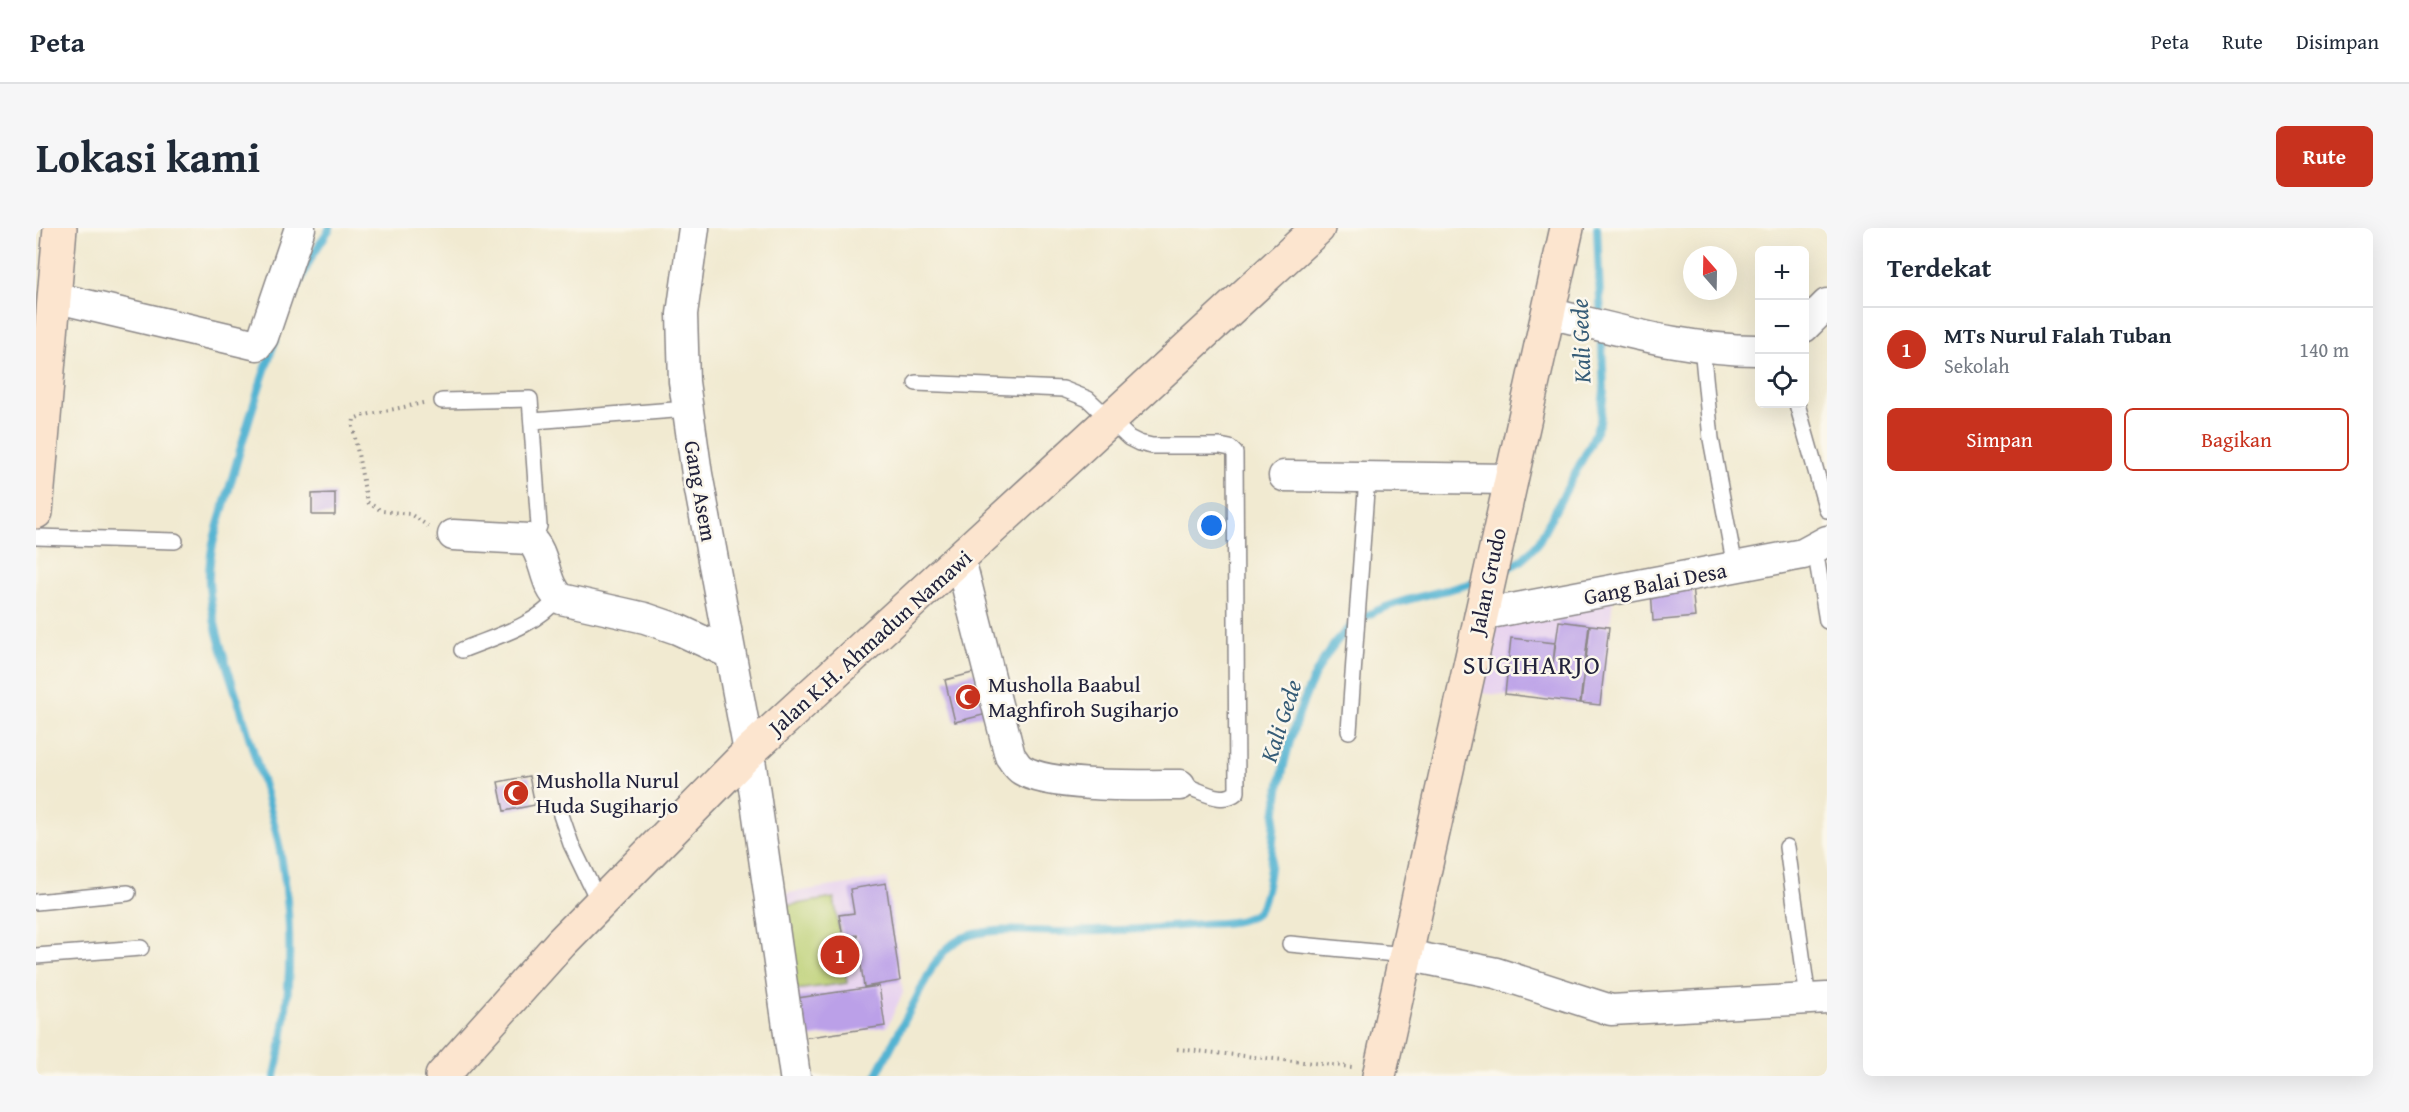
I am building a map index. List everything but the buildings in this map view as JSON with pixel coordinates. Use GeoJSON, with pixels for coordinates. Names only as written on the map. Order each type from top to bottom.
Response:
{"type":"FeatureCollection","features":[{"type":"Feature","properties":{"kind":"street"},"geometry":{"type":"LineString","coordinates":[[36,512],[60,228]]}},
{"type":"Feature","properties":{"kind":"street"},"geometry":{"type":"LineString","coordinates":[[53,297],[257,345],[263,337],[300,228]]}},
{"type":"Feature","properties":{"kind":"street","name":"Gang Asem"},"geometry":{"type":"LineString","coordinates":[[694,228],[681,333],[687,409],[748,752],[795,1076]]}},
{"type":"Feature","properties":{"kind":"street","name":"Jalan K.H. Ahmadun Namawi"},"geometry":{"type":"LineString","coordinates":[[442,1076],[599,902],[748,752],[1318,228]]}},
{"type":"Feature","properties":{"kind":"street","name":"Jalan Grudo"},"geometry":{"type":"LineString","coordinates":[[1380,1073],[1567,228]]}},
{"type":"Feature","properties":{"kind":"street"},"geometry":{"type":"LineString","coordinates":[[1809,322],[1827,304]]}},
{"type":"Feature","properties":{"kind":"street"},"geometry":{"type":"LineString","coordinates":[[1548,313],[1702,346],[1755,350]]}},
{"type":"Feature","properties":{"kind":"street"},"geometry":{"type":"LineString","coordinates":[[1284,476],[1510,479]]}},
{"type":"Feature","properties":{"kind":"street"},"geometry":{"type":"LineString","coordinates":[[453,536],[522,538],[533,543],[553,593],[558,598],[659,622],[729,653]]}},
{"type":"Feature","properties":{"kind":"street","name":"Gang Balai Desa"},"geometry":{"type":"LineString","coordinates":[[1482,604],[1735,567],[1821,545]]}},
{"type":"Feature","properties":{"kind":"street"},"geometry":{"type":"LineString","coordinates":[[960,559],[1010,756],[1016,765],[1035,775],[1079,782],[1180,785]]}},
{"type":"Feature","properties":{"kind":"street"},"geometry":{"type":"LineString","coordinates":[[1406,955],[1496,973],[1611,1010],[1817,999]]}},
{"type":"Feature","properties":{"kind":"lane"},"geometry":{"type":"LineString","coordinates":[[1702,346],[1711,439],[1735,567]]}},
{"type":"Feature","properties":{"kind":"lane"},"geometry":{"type":"LineString","coordinates":[[916,383],[1063,389],[1088,399],[1139,443],[1152,446],[1220,446],[1230,448],[1236,457],[1237,792],[1232,796],[1215,797],[1180,785]]}},
{"type":"Feature","properties":{"kind":"lane"},"geometry":{"type":"LineString","coordinates":[[442,401],[527,398],[531,402],[539,526],[533,543]]}},
{"type":"Feature","properties":{"kind":"lane"},"geometry":{"type":"LineString","coordinates":[[1798,408],[1827,510]]}},
{"type":"Feature","properties":{"kind":"lane"},"geometry":{"type":"LineString","coordinates":[[532,421],[687,409]]}},
{"type":"Feature","properties":{"kind":"lane"},"geometry":{"type":"LineString","coordinates":[[1349,731],[1367,477]]}},
{"type":"Feature","properties":{"kind":"lane"},"geometry":{"type":"LineString","coordinates":[[36,537],[175,541]]}},
{"type":"Feature","properties":{"kind":"lane"},"geometry":{"type":"LineString","coordinates":[[1821,545],[1827,621]]}},
{"type":"Feature","properties":{"kind":"lane"},"geometry":{"type":"LineString","coordinates":[[462,650],[526,624],[548,610],[558,598]]}},
{"type":"Feature","properties":{"kind":"lane"},"geometry":{"type":"LineString","coordinates":[[561,815],[571,844],[599,902]]}},
{"type":"Feature","properties":{"kind":"lane"},"geometry":{"type":"LineString","coordinates":[[1787,848],[1817,999]]}},
{"type":"Feature","properties":{"kind":"lane"},"geometry":{"type":"LineString","coordinates":[[36,902],[128,893]]}},
{"type":"Feature","properties":{"kind":"lane"},"geometry":{"type":"LineString","coordinates":[[1290,944],[1406,955]]}},
{"type":"Feature","properties":{"kind":"lane"},"geometry":{"type":"LineString","coordinates":[[36,957],[141,948]]}},
{"type":"Feature","properties":{"kind":"path"},"geometry":{"type":"LineString","coordinates":[[442,401],[410,405],[361,416],[354,419],[353,427],[365,495],[370,505],[382,511],[410,514],[436,532],[453,536]]}},
{"type":"Feature","properties":{"kind":"path"},"geometry":{"type":"LineString","coordinates":[[1177,1049],[1380,1073]]}},
{"type":"Feature","properties":{"kind":"shaded area"},"geometry":{"type":"Polygon","coordinates":[[[1613,599],[1601,706],[1473,692],[1487,622],[1613,599]]]}},
{"type":"Feature","properties":{"kind":"shaded area"},"geometry":{"type":"Polygon","coordinates":[[[887,878],[903,993],[887,1027],[795,1040],[774,895],[887,878]]]}},
{"type":"Feature","properties":{"kind":"green space"},"geometry":{"type":"Polygon","coordinates":[[[834,898],[847,983],[796,990],[784,906],[834,898]]]}},
{"type":"Feature","properties":{"kind":"waterway"},"geometry":{"type":"LineString","coordinates":[[289,304],[312,256],[330,228]]}},
{"type":"Feature","properties":{"kind":"waterway","name":"Kali Gede"},"geometry":{"type":"LineString","coordinates":[[1499,573],[1521,561],[1538,543],[1590,445],[1600,421],[1604,391],[1597,228]]}},
{"type":"Feature","properties":{"kind":"waterway"},"geometry":{"type":"LineString","coordinates":[[275,341],[250,415],[215,535],[209,570],[211,600],[218,635],[272,815],[286,890],[289,921],[288,983],[275,1076]]}},
{"type":"Feature","properties":{"kind":"waterway","name":"Kali Gede"},"geometry":{"type":"LineString","coordinates":[[876,1076],[933,966],[953,943],[962,938],[973,934],[998,931],[1097,931],[1222,923],[1243,920],[1255,914],[1265,896],[1268,881],[1276,809],[1285,760],[1302,705],[1327,655],[1343,634],[1361,619],[1374,612],[1403,601],[1481,580]]}},
{"type":"Feature","properties":{"kind":"place","name":"Musholla Baabul Maghfiroh Sugiharjo"},"geometry":{"type":"Point","coordinates":[968,697]}},
{"type":"Feature","properties":{"kind":"place","name":"Musholla Nurul Huda Sugiharjo"},"geometry":{"type":"Point","coordinates":[516,793]}},
{"type":"Feature","properties":{"kind":"place","name":"MTs Nurul Falah Tuban"},"geometry":{"type":"Point","coordinates":[840,955]}},
{"type":"Feature","properties":{"kind":"district","name":"SUGIHARJO"},"geometry":{"type":"Point","coordinates":[1532,665]}}]}
